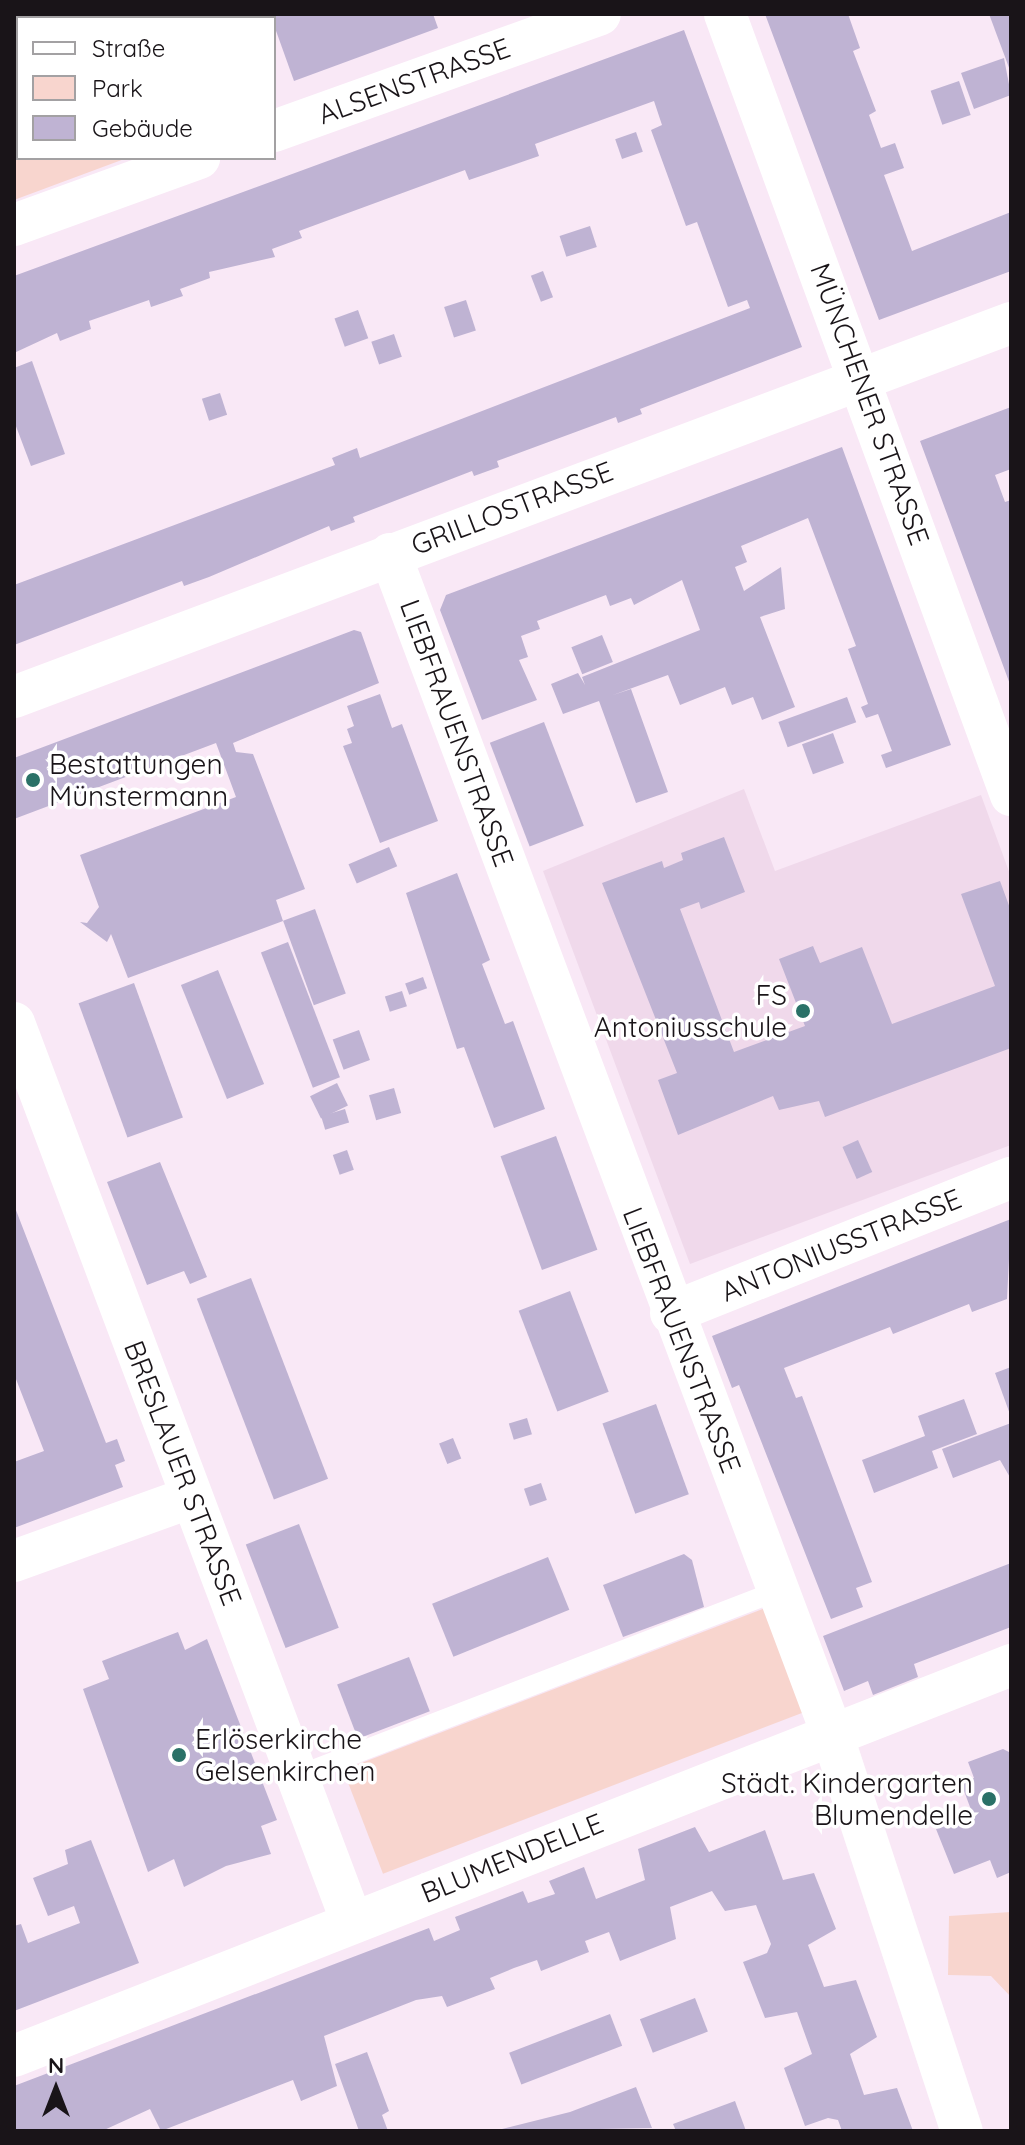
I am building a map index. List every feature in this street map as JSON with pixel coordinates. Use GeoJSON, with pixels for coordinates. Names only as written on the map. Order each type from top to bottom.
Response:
{"type":"FeatureCollection","features":[{"type":"Feature","properties":{"kind":"street","name":"ALSENSTRASSE"},"geometry":{"type":"LineString","coordinates":[[276,130],[600,14]]}},
{"type":"Feature","properties":{"kind":"street","name":"MÜNCHENER STRASSE"},"geometry":{"type":"LineString","coordinates":[[725,14],[862,377],[1011,795]]}},
{"type":"Feature","properties":{"kind":"street"},"geometry":{"type":"LineString","coordinates":[[14,225],[193,160]]}},
{"type":"Feature","properties":{"kind":"street","name":"GRILLOSTRASSE"},"geometry":{"type":"LineString","coordinates":[[14,697],[1011,323]]}},
{"type":"Feature","properties":{"kind":"street","name":"LIEBFRAUENSTRASSE"},"geometry":{"type":"LineString","coordinates":[[390,554],[671,1313],[831,1731],[962,2131]]}},
{"type":"Feature","properties":{"kind":"street","name":"BRESLAUER STRASSE"},"geometry":{"type":"LineString","coordinates":[[14,1023],[352,1922]]}},
{"type":"Feature","properties":{"kind":"street","name":"ANTONIUSSTRASSE"},"geometry":{"type":"LineString","coordinates":[[671,1313],[1011,1178]]}},
{"type":"Feature","properties":{"kind":"street"},"geometry":{"type":"LineString","coordinates":[[14,1561],[192,1497]]}},
{"type":"Feature","properties":{"kind":"street","name":"BLUMENDELLE"},"geometry":{"type":"LineString","coordinates":[[14,2056],[831,1731],[1011,1665]]}},
{"type":"Feature","properties":{"kind":"lane"},"geometry":{"type":"LineString","coordinates":[[297,1776],[777,1591]]}},
{"type":"Feature","properties":{"kind":"shaded area","name":"FS Antoniusschule"},"geometry":{"type":"Polygon","coordinates":[[[744,789],[775,871],[981,795],[1011,877],[1011,1145],[690,1264],[543,871],[744,789]]]}},
{"type":"Feature","properties":{"kind":"green space"},"geometry":{"type":"Polygon","coordinates":[[[14,14],[99,16],[16,16],[16,160],[122,160],[14,200],[14,14]]]}},
{"type":"Feature","properties":{"kind":"green space"},"geometry":{"type":"Polygon","coordinates":[[[768,1607],[808,1711],[383,1874],[343,1770],[768,1607]]]}},
{"type":"Feature","properties":{"kind":"green space"},"geometry":{"type":"Polygon","coordinates":[[[1011,1912],[1011,1997],[991,1976],[948,1975],[949,1916],[1011,1912]]]}},
{"type":"Feature","properties":{"kind":"building"},"geometry":{"type":"Polygon","coordinates":[[[433,14],[438,28],[294,81],[276,31],[276,16],[271,16],[433,14]]]}},
{"type":"Feature","properties":{"kind":"building"},"geometry":{"type":"Polygon","coordinates":[[[765,14],[848,14],[860,48],[853,51],[876,111],[869,115],[881,148],[895,143],[904,168],[884,175],[912,251],[1011,212],[1011,271],[879,320],[765,14]]]}},
{"type":"Feature","properties":{"kind":"building"},"geometry":{"type":"Polygon","coordinates":[[[989,14],[1011,14],[1011,73],[989,14]]]}},
{"type":"Feature","properties":{"kind":"building"},"geometry":{"type":"Polygon","coordinates":[[[684,30],[802,347],[640,409],[642,414],[618,423],[616,417],[497,461],[499,467],[474,476],[472,471],[353,517],[355,522],[331,531],[329,526],[209,577],[184,586],[182,581],[14,645],[14,585],[335,465],[332,458],[357,448],[360,458],[750,308],[747,300],[728,307],[697,222],[686,226],[651,130],[662,125],[654,101],[535,144],[539,156],[469,180],[465,170],[299,231],[302,238],[272,249],[275,257],[209,272],[210,278],[180,289],[183,296],[151,307],[149,300],[89,321],[91,329],[60,341],[57,333],[14,353],[14,276],[684,30]]]}},
{"type":"Feature","properties":{"kind":"building"},"geometry":{"type":"Polygon","coordinates":[[[1004,58],[1011,95],[974,109],[961,73],[1004,58]]]}},
{"type":"Feature","properties":{"kind":"building"},"geometry":{"type":"Polygon","coordinates":[[[959,81],[971,115],[942,125],[931,91],[959,81]]]}},
{"type":"Feature","properties":{"kind":"building"},"geometry":{"type":"Polygon","coordinates":[[[636,132],[643,152],[622,159],[615,139],[636,132]]]}},
{"type":"Feature","properties":{"kind":"building"},"geometry":{"type":"Polygon","coordinates":[[[590,226],[597,247],[566,257],[560,236],[590,226]]]}},
{"type":"Feature","properties":{"kind":"building"},"geometry":{"type":"Polygon","coordinates":[[[543,271],[553,297],[541,302],[531,276],[543,271]]]}},
{"type":"Feature","properties":{"kind":"building"},"geometry":{"type":"Polygon","coordinates":[[[466,300],[476,330],[454,338],[444,307],[466,300]]]}},
{"type":"Feature","properties":{"kind":"building"},"geometry":{"type":"Polygon","coordinates":[[[358,310],[368,338],[345,347],[335,319],[358,310]]]}},
{"type":"Feature","properties":{"kind":"building"},"geometry":{"type":"Polygon","coordinates":[[[394,334],[402,357],[379,365],[371,342],[394,334]]]}},
{"type":"Feature","properties":{"kind":"building"},"geometry":{"type":"Polygon","coordinates":[[[32,361],[65,454],[31,466],[14,421],[14,368],[32,361]]]}},
{"type":"Feature","properties":{"kind":"building"},"geometry":{"type":"Polygon","coordinates":[[[220,393],[227,415],[209,421],[202,399],[220,393]]]}},
{"type":"Feature","properties":{"kind":"building"},"geometry":{"type":"Polygon","coordinates":[[[1011,407],[1011,469],[995,475],[1005,502],[1011,500],[1011,687],[920,441],[1011,407]]]}},
{"type":"Feature","properties":{"kind":"building"},"geometry":{"type":"Polygon","coordinates":[[[842,447],[951,745],[886,768],[881,755],[892,751],[878,714],[866,718],[861,707],[868,704],[848,649],[856,646],[808,518],[741,546],[747,562],[735,567],[744,591],[781,567],[785,609],[760,617],[795,707],[762,720],[753,697],[732,705],[725,687],[680,705],[668,675],[613,695],[631,689],[668,792],[636,803],[599,701],[563,714],[551,684],[578,673],[585,685],[582,677],[700,630],[682,580],[634,605],[631,598],[610,606],[606,595],[537,621],[540,629],[521,636],[528,657],[519,660],[537,700],[482,720],[440,610],[446,595],[842,447]]]}},
{"type":"Feature","properties":{"kind":"building"},"geometry":{"type":"Polygon","coordinates":[[[354,630],[361,632],[379,683],[233,743],[236,752],[253,754],[305,889],[276,900],[283,921],[128,978],[111,934],[107,942],[80,922],[87,923],[99,907],[80,855],[236,797],[216,743],[14,819],[14,758],[354,630]]]}},
{"type":"Feature","properties":{"kind":"building"},"geometry":{"type":"Polygon","coordinates":[[[602,635],[613,662],[582,674],[571,647],[602,635]]]}},
{"type":"Feature","properties":{"kind":"building"},"geometry":{"type":"Polygon","coordinates":[[[380,694],[392,728],[402,724],[438,821],[380,843],[343,746],[352,743],[347,729],[354,726],[347,706],[380,694]]]}},
{"type":"Feature","properties":{"kind":"building"},"geometry":{"type":"Polygon","coordinates":[[[847,697],[856,722],[788,747],[778,722],[847,697]]]}},
{"type":"Feature","properties":{"kind":"building"},"geometry":{"type":"Polygon","coordinates":[[[544,722],[584,826],[530,846],[490,743],[544,722]]]}},
{"type":"Feature","properties":{"kind":"building"},"geometry":{"type":"Polygon","coordinates":[[[833,733],[844,763],[813,774],[802,744],[833,733]]]}},
{"type":"Feature","properties":{"kind":"building"},"geometry":{"type":"Polygon","coordinates":[[[724,837],[745,892],[701,909],[699,902],[680,909],[734,1052],[805,1026],[779,959],[813,946],[820,963],[862,947],[892,1024],[995,986],[961,894],[1000,881],[1011,911],[1011,1048],[825,1117],[819,1101],[779,1110],[773,1096],[678,1135],[658,1080],[677,1073],[602,883],[662,861],[664,868],[683,860],[681,853],[724,837]]]}},
{"type":"Feature","properties":{"kind":"building"},"geometry":{"type":"Polygon","coordinates":[[[389,847],[397,866],[357,884],[348,864],[389,847]]]}},
{"type":"Feature","properties":{"kind":"building"},"geometry":{"type":"Polygon","coordinates":[[[457,873],[490,960],[482,964],[505,1024],[513,1021],[545,1109],[494,1128],[464,1047],[457,1049],[406,893],[457,873]]]}},
{"type":"Feature","properties":{"kind":"building"},"geometry":{"type":"Polygon","coordinates":[[[315,909],[346,994],[314,1005],[283,921],[315,909]]]}},
{"type":"Feature","properties":{"kind":"building"},"geometry":{"type":"Polygon","coordinates":[[[288,942],[340,1077],[313,1088],[261,952],[288,942]]]}},
{"type":"Feature","properties":{"kind":"building"},"geometry":{"type":"Polygon","coordinates":[[[218,970],[264,1084],[227,1099],[181,985],[218,970]]]}},
{"type":"Feature","properties":{"kind":"building"},"geometry":{"type":"Polygon","coordinates":[[[423,977],[427,988],[409,995],[405,983],[423,977]]]}},
{"type":"Feature","properties":{"kind":"building"},"geometry":{"type":"Polygon","coordinates":[[[134,983],[183,1117],[127,1138],[79,1003],[134,983]]]}},
{"type":"Feature","properties":{"kind":"building"},"geometry":{"type":"Polygon","coordinates":[[[402,991],[407,1006],[390,1012],[385,997],[402,991]]]}},
{"type":"Feature","properties":{"kind":"building"},"geometry":{"type":"Polygon","coordinates":[[[359,1030],[370,1060],[344,1070],[333,1040],[359,1030]]]}},
{"type":"Feature","properties":{"kind":"building"},"geometry":{"type":"Polygon","coordinates":[[[337,1083],[348,1105],[321,1119],[310,1096],[337,1083]]]}},
{"type":"Feature","properties":{"kind":"building"},"geometry":{"type":"Polygon","coordinates":[[[394,1088],[401,1113],[376,1120],[369,1095],[394,1088]]]}},
{"type":"Feature","properties":{"kind":"building"},"geometry":{"type":"Polygon","coordinates":[[[345,1109],[349,1122],[325,1130],[321,1116],[345,1109]]]}},
{"type":"Feature","properties":{"kind":"building"},"geometry":{"type":"Polygon","coordinates":[[[556,1136],[597,1250],[542,1270],[501,1156],[556,1136]]]}},
{"type":"Feature","properties":{"kind":"building"},"geometry":{"type":"Polygon","coordinates":[[[858,1140],[872,1172],[857,1179],[842,1147],[858,1140]]]}},
{"type":"Feature","properties":{"kind":"building"},"geometry":{"type":"Polygon","coordinates":[[[347,1150],[354,1170],[340,1175],[333,1155],[347,1150]]]}},
{"type":"Feature","properties":{"kind":"building"},"geometry":{"type":"Polygon","coordinates":[[[160,1162],[207,1277],[190,1284],[184,1271],[147,1285],[107,1182],[160,1162]]]}},
{"type":"Feature","properties":{"kind":"building"},"geometry":{"type":"Polygon","coordinates":[[[14,1205],[106,1443],[117,1439],[125,1461],[115,1465],[123,1487],[14,1528],[14,1462],[44,1451],[14,1374],[14,1205]]]}},
{"type":"Feature","properties":{"kind":"building"},"geometry":{"type":"Polygon","coordinates":[[[1011,1219],[1007,1299],[972,1312],[969,1304],[893,1334],[890,1327],[784,1368],[796,1398],[802,1396],[872,1582],[856,1588],[863,1607],[831,1619],[739,1385],[732,1388],[712,1336],[1011,1219]]]}},
{"type":"Feature","properties":{"kind":"building"},"geometry":{"type":"Polygon","coordinates":[[[251,1278],[328,1479],[274,1500],[197,1299],[251,1278]]]}},
{"type":"Feature","properties":{"kind":"building"},"geometry":{"type":"Polygon","coordinates":[[[570,1291],[609,1392],[557,1412],[519,1311],[570,1291]]]}},
{"type":"Feature","properties":{"kind":"building"},"geometry":{"type":"Polygon","coordinates":[[[1011,1367],[1011,1417],[995,1373],[1011,1367]]]}},
{"type":"Feature","properties":{"kind":"building"},"geometry":{"type":"Polygon","coordinates":[[[964,1399],[977,1434],[932,1451],[938,1468],[874,1493],[862,1460],[925,1436],[918,1416],[964,1399]]]}},
{"type":"Feature","properties":{"kind":"building"},"geometry":{"type":"Polygon","coordinates":[[[656,1404],[689,1494],[635,1514],[602,1423],[656,1404]]]}},
{"type":"Feature","properties":{"kind":"building"},"geometry":{"type":"Polygon","coordinates":[[[527,1418],[532,1434],[514,1440],[509,1424],[527,1418]]]}},
{"type":"Feature","properties":{"kind":"building"},"geometry":{"type":"Polygon","coordinates":[[[1011,1423],[1011,1479],[1000,1460],[953,1478],[942,1449],[1011,1423]]]}},
{"type":"Feature","properties":{"kind":"building"},"geometry":{"type":"Polygon","coordinates":[[[453,1438],[461,1458],[447,1464],[439,1444],[453,1438]]]}},
{"type":"Feature","properties":{"kind":"building"},"geometry":{"type":"Polygon","coordinates":[[[541,1483],[547,1500],[530,1506],[524,1489],[541,1483]]]}},
{"type":"Feature","properties":{"kind":"building"},"geometry":{"type":"Polygon","coordinates":[[[299,1524],[339,1628],[286,1648],[246,1544],[299,1524]]]}},
{"type":"Feature","properties":{"kind":"building"},"geometry":{"type":"Polygon","coordinates":[[[684,1554],[692,1560],[704,1607],[623,1637],[603,1585],[684,1554]]]}},
{"type":"Feature","properties":{"kind":"building"},"geometry":{"type":"Polygon","coordinates":[[[548,1557],[569,1610],[453,1657],[432,1604],[548,1557]]]}},
{"type":"Feature","properties":{"kind":"building"},"geometry":{"type":"Polygon","coordinates":[[[1011,1563],[1011,1627],[914,1664],[918,1677],[873,1695],[868,1681],[844,1691],[823,1636],[1011,1563]]]}},
{"type":"Feature","properties":{"kind":"building","name":"Erlöserkirche Gelsenkirchen"},"geometry":{"type":"Polygon","coordinates":[[[178,1632],[185,1650],[207,1639],[277,1820],[261,1826],[271,1854],[226,1866],[184,1887],[174,1859],[148,1872],[83,1689],[109,1679],[102,1661],[178,1632]]]}},
{"type":"Feature","properties":{"kind":"building"},"geometry":{"type":"Polygon","coordinates":[[[409,1657],[430,1711],[358,1739],[337,1685],[409,1657]]]}},
{"type":"Feature","properties":{"kind":"building","name":"Städt. Kindergarten Blumendelle"},"geometry":{"type":"Polygon","coordinates":[[[1003,1749],[1011,1753],[1011,1872],[997,1878],[990,1860],[954,1874],[936,1829],[973,1815],[961,1783],[974,1778],[968,1762],[1003,1749]]]}},
{"type":"Feature","properties":{"kind":"building"},"geometry":{"type":"Polygon","coordinates":[[[695,1827],[709,1852],[765,1830],[783,1880],[814,1873],[836,1929],[808,1945],[824,1987],[856,1980],[877,2037],[850,2054],[864,2095],[897,2088],[913,2131],[842,2131],[838,2120],[828,2118],[805,2126],[784,2068],[812,2054],[797,2012],[765,2018],[743,1962],[767,1953],[771,1944],[756,1905],[725,1911],[712,1891],[670,1907],[676,1939],[620,1961],[609,1932],[585,1941],[589,1952],[541,1971],[537,1960],[514,1968],[490,1978],[495,1989],[447,2007],[442,1996],[416,2000],[324,2036],[337,2086],[301,2101],[293,2080],[161,2131],[150,2109],[102,2131],[14,2131],[14,2086],[429,1928],[434,1941],[460,1930],[455,1917],[523,1891],[528,1903],[555,1894],[549,1881],[584,1867],[596,1899],[645,1880],[638,1849],[695,1827]]]}},
{"type":"Feature","properties":{"kind":"building"},"geometry":{"type":"Polygon","coordinates":[[[91,1840],[139,1963],[14,2011],[14,1926],[21,1924],[28,1943],[80,1923],[74,1906],[48,1916],[33,1878],[68,1864],[65,1850],[91,1840]]]}},
{"type":"Feature","properties":{"kind":"building"},"geometry":{"type":"Polygon","coordinates":[[[695,1998],[708,2032],[653,2053],[640,2019],[695,1998]]]}},
{"type":"Feature","properties":{"kind":"building"},"geometry":{"type":"Polygon","coordinates":[[[610,2014],[622,2046],[521,2084],[509,2053],[610,2014]]]}},
{"type":"Feature","properties":{"kind":"building"},"geometry":{"type":"Polygon","coordinates":[[[367,2052],[389,2111],[382,2115],[388,2131],[359,2131],[335,2064],[367,2052]]]}},
{"type":"Feature","properties":{"kind":"building"},"geometry":{"type":"Polygon","coordinates":[[[636,2087],[652,2128],[494,2131],[570,2112],[636,2087]]]}},
{"type":"Feature","properties":{"kind":"building"},"geometry":{"type":"Polygon","coordinates":[[[735,2101],[746,2131],[676,2131],[673,2124],[735,2101]]]}},
{"type":"Feature","properties":{"kind":"place","name":"Bestattungen Münstermann"},"geometry":{"type":"Point","coordinates":[33,780]}},
{"type":"Feature","properties":{"kind":"place","name":"FS Antoniusschule"},"geometry":{"type":"Point","coordinates":[803,1011]}},
{"type":"Feature","properties":{"kind":"place","name":"Erlöserkirche Gelsenkirchen"},"geometry":{"type":"Point","coordinates":[179,1755]}},
{"type":"Feature","properties":{"kind":"place","name":"Städt. Kindergarten Blumendelle"},"geometry":{"type":"Point","coordinates":[989,1799]}}]}
